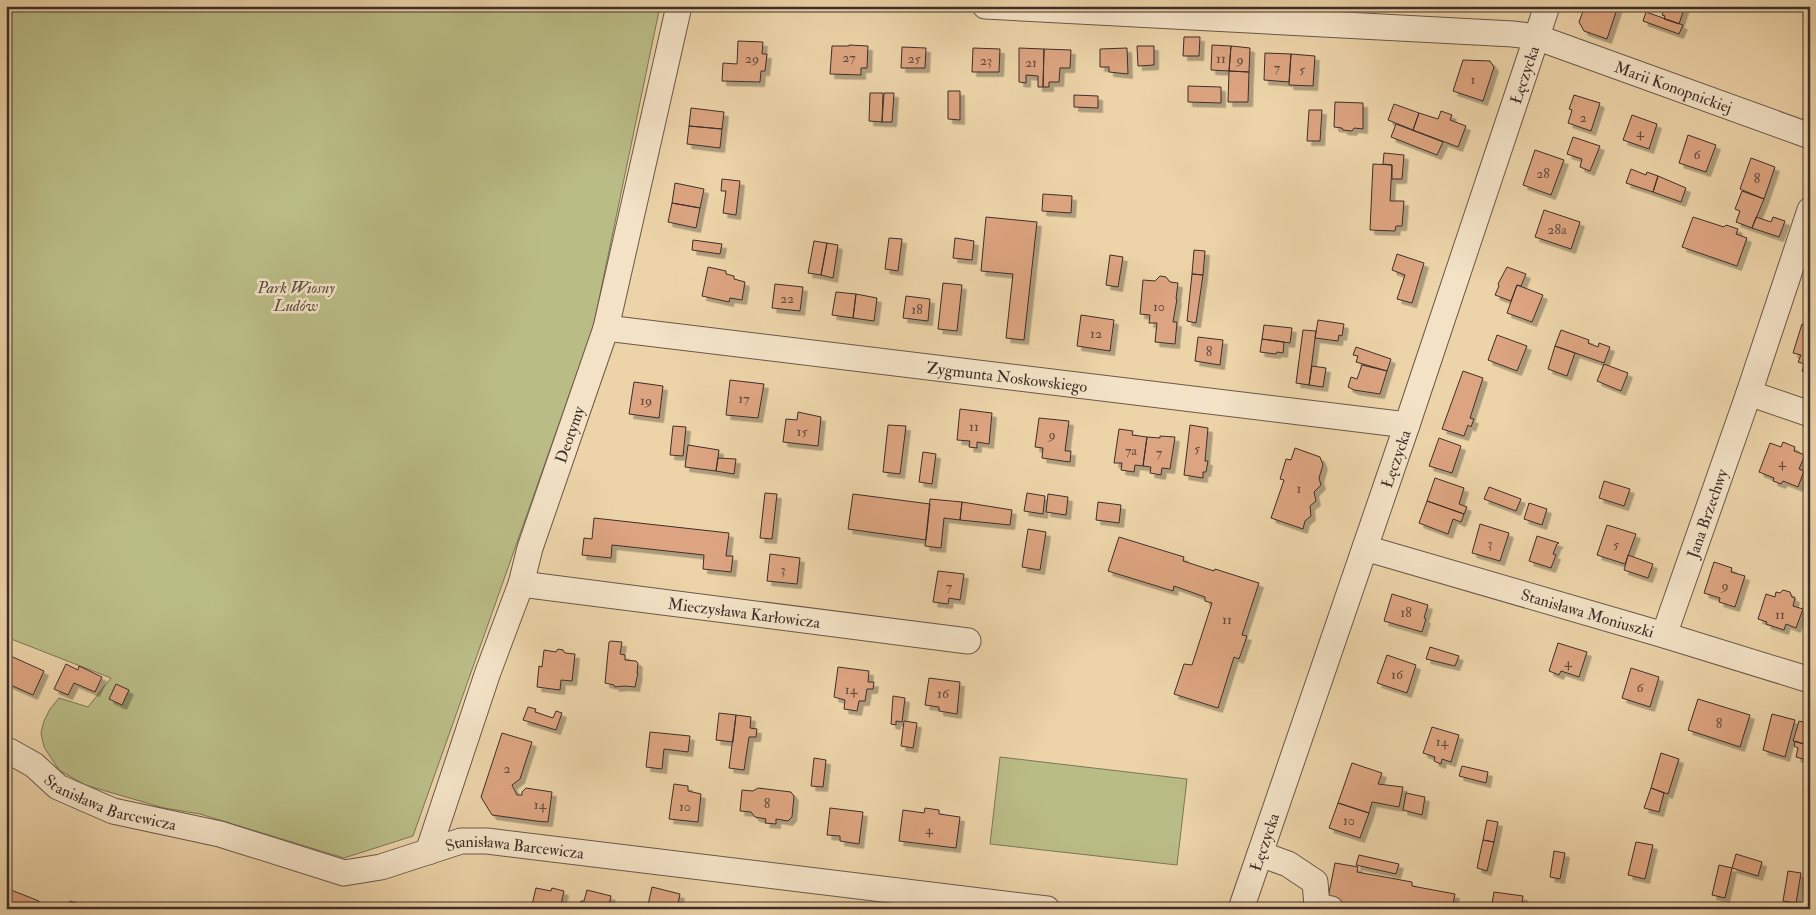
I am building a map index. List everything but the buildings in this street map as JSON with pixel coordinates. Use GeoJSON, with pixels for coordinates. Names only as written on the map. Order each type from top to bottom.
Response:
{"type":"FeatureCollection","features":[{"type":"Feature","properties":{"kind":"street","name":"Deotymy"},"geometry":{"type":"LineString","coordinates":[[428,852],[488,672],[521,584],[530,548],[606,328],[679,6]]}},
{"type":"Feature","properties":{"kind":"street","name":"Marii Konopnickiej"},"geometry":{"type":"LineString","coordinates":[[985,6],[1513,34],[1536,37],[1810,136]]}},
{"type":"Feature","properties":{"kind":"street","name":"Łęczycka"},"geometry":{"type":"LineString","coordinates":[[1241,909],[1407,425],[1547,6]]}},
{"type":"Feature","properties":{"kind":"street","name":"Jana Brzechwy"},"geometry":{"type":"LineString","coordinates":[[1664,635],[1750,393],[1810,210]]}},
{"type":"Feature","properties":{"kind":"street","name":"Zygmunta Noskowskiego"},"geometry":{"type":"LineString","coordinates":[[606,328],[1407,425]]}},
{"type":"Feature","properties":{"kind":"street"},"geometry":{"type":"LineString","coordinates":[[1750,393],[1810,414]]}},
{"type":"Feature","properties":{"kind":"street","name":"Stanisława Moniuszki"},"geometry":{"type":"LineString","coordinates":[[1365,548],[1664,635],[1810,680]]}},
{"type":"Feature","properties":{"kind":"street","name":"Mieczysława Karłowicza"},"geometry":{"type":"LineString","coordinates":[[521,584],[968,641]]}},
{"type":"Feature","properties":{"kind":"street","name":"Stanisława Barcewicza"},"geometry":{"type":"LineString","coordinates":[[8,751],[34,765],[58,787],[113,811],[220,834],[344,873],[381,867],[461,841],[487,841],[1047,909]]}},
{"type":"Feature","properties":{"kind":"street"},"geometry":{"type":"LineString","coordinates":[[1260,854],[1288,864],[1315,882],[1317,906],[1331,909]]}},
{"type":"Feature","properties":{"kind":"green space","name":"Park Wiosny Ludów"},"geometry":{"type":"Polygon","coordinates":[[[6,6],[660,6],[593,328],[413,836],[344,858],[200,814],[164,808],[85,785],[59,770],[44,747],[41,733],[44,721],[50,709],[59,698],[88,707],[111,678],[6,637],[6,6]]]}},
{"type":"Feature","properties":{"kind":"green space"},"geometry":{"type":"Polygon","coordinates":[[[1000,757],[1187,779],[1177,865],[990,844],[1000,757]]]}}]}
